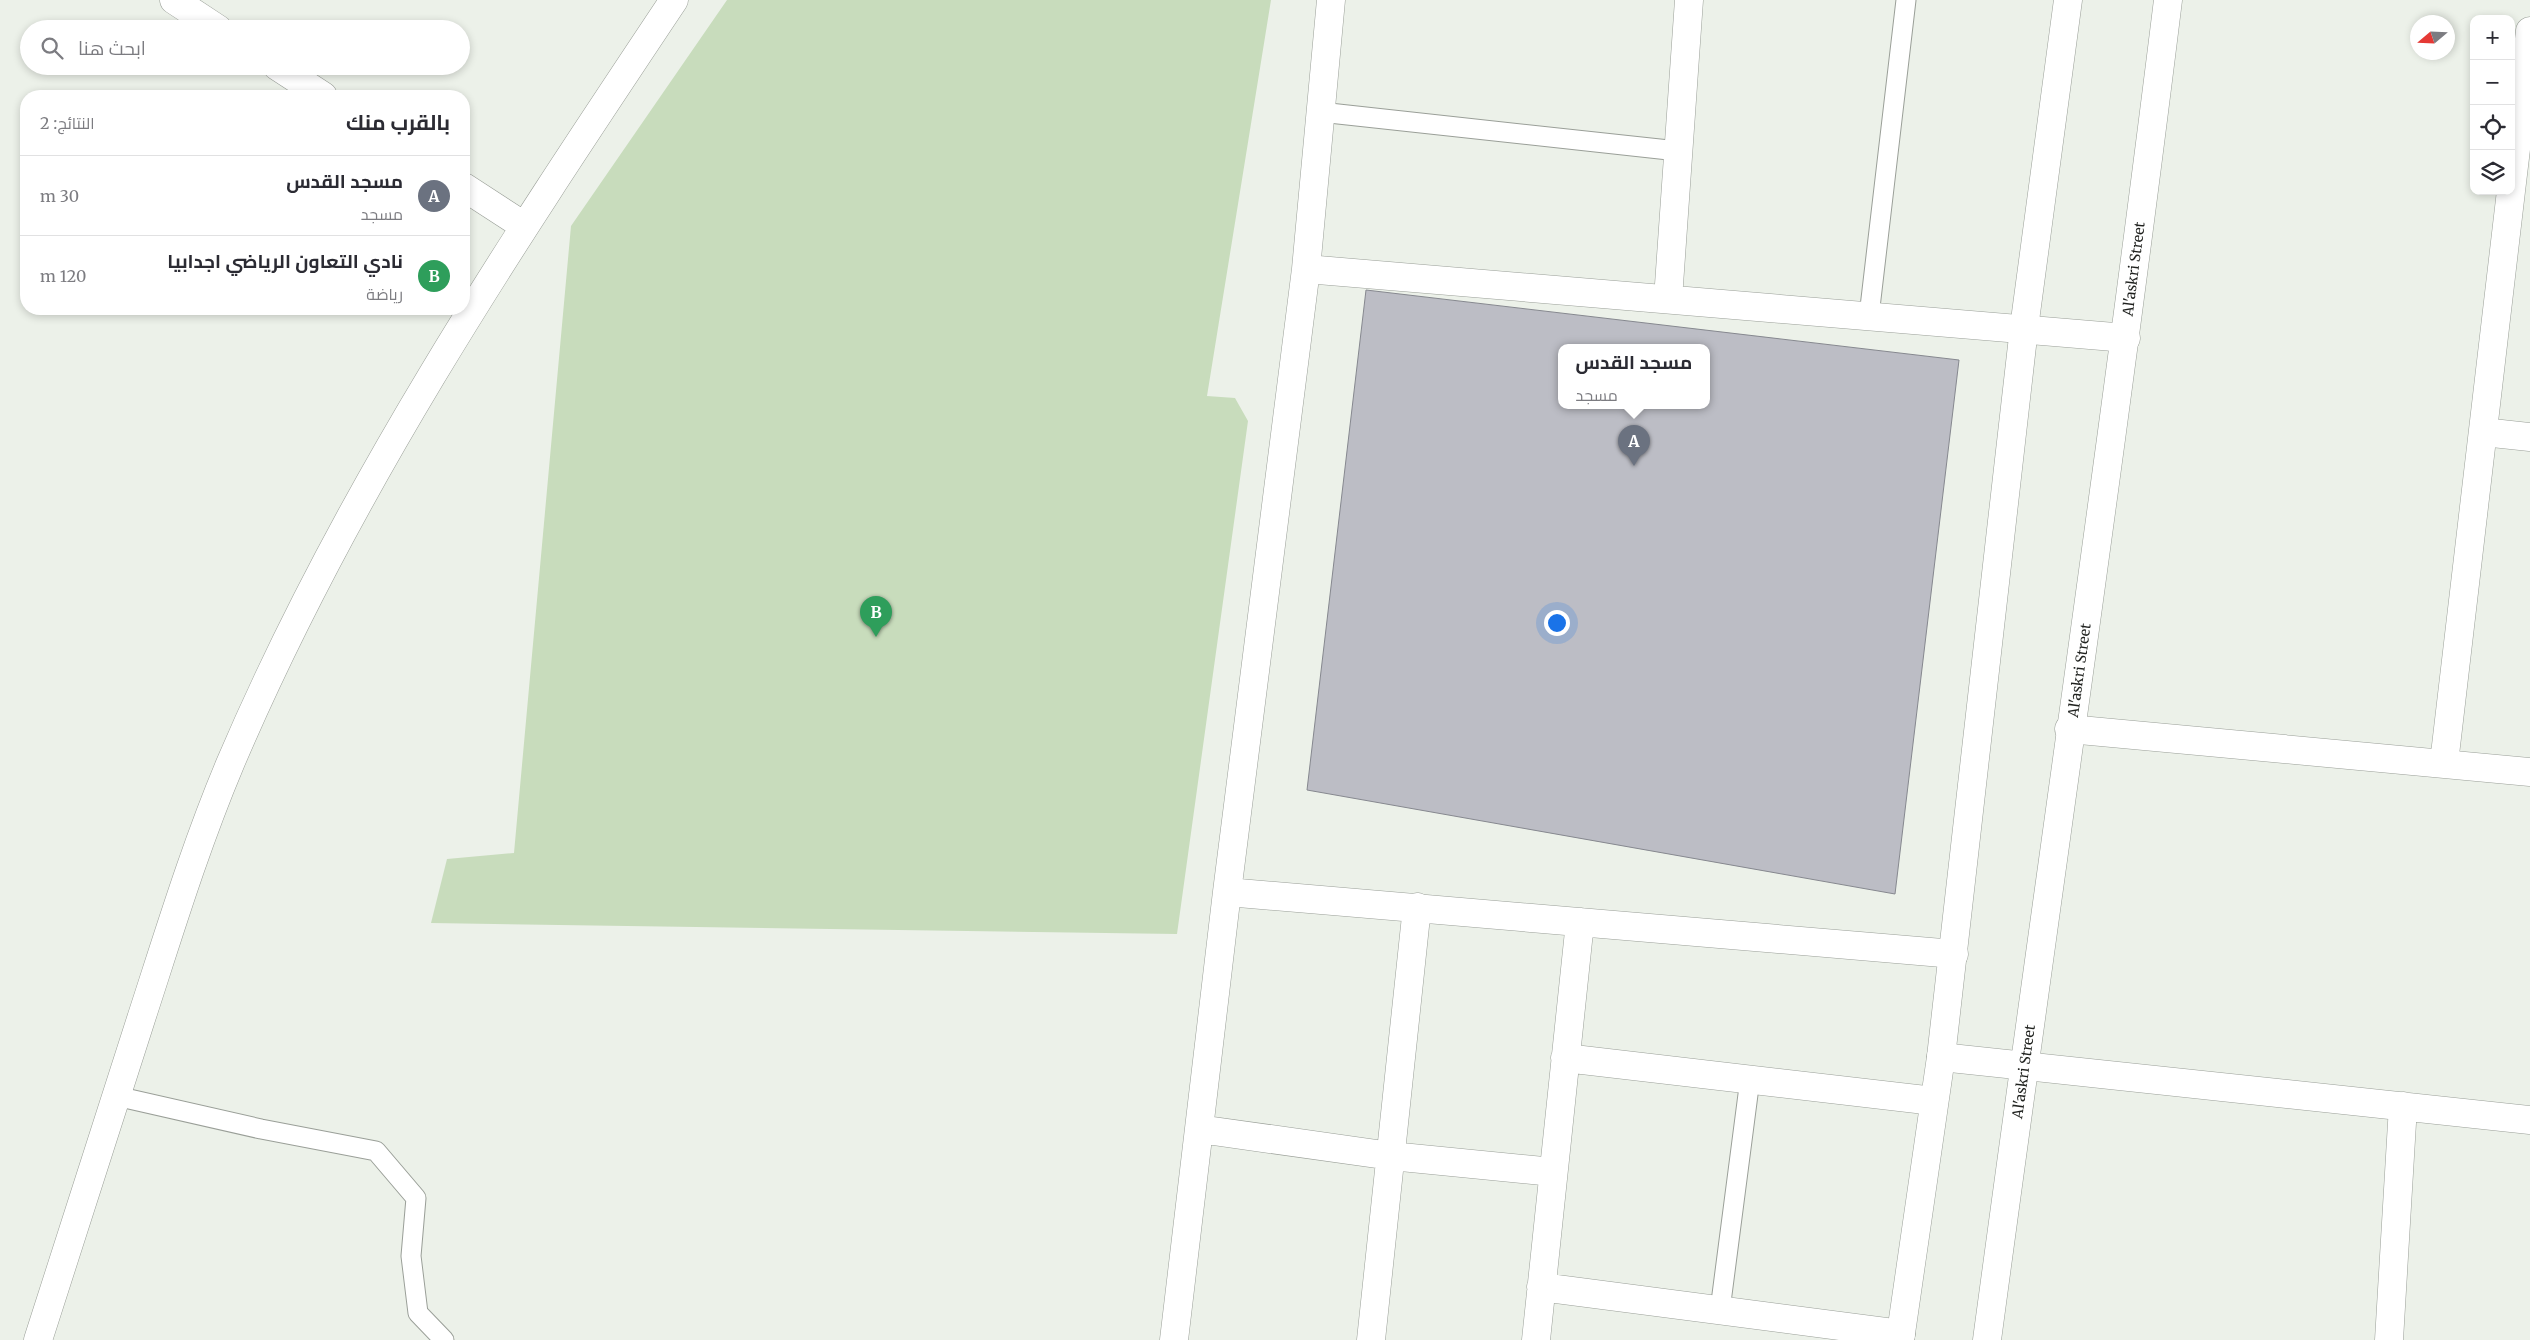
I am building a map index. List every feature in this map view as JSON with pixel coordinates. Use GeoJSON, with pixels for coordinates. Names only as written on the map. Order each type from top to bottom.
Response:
{"type":"FeatureCollection","features":[{"type":"Feature","properties":{"kind":"street"},"geometry":{"type":"LineString","coordinates":[[174,0],[204,20]]}},
{"type":"Feature","properties":{"kind":"street"},"geometry":{"type":"LineString","coordinates":[[470,314],[524,226],[674,0]]}},
{"type":"Feature","properties":{"kind":"street"},"geometry":{"type":"LineString","coordinates":[[1174,1340],[1227,892],[1306,269],[1331,0]]}},
{"type":"Feature","properties":{"kind":"street"},"geometry":{"type":"LineString","coordinates":[[1668,299],[1689,0]]}},
{"type":"Feature","properties":{"kind":"street"},"geometry":{"type":"LineString","coordinates":[[1541,1287],[1720,1310],[1900,1337],[1941,1058],[2024,328],[2068,0]]}},
{"type":"Feature","properties":{"kind":"street","name":"Al'askri Street"},"geometry":{"type":"LineString","coordinates":[[1987,1340],[2070,729],[2126,338],[2168,0]]}},
{"type":"Feature","properties":{"kind":"street"},"geometry":{"type":"LineString","coordinates":[[2515,165],[2527,88],[2530,32]]}},
{"type":"Feature","properties":{"kind":"street"},"geometry":{"type":"LineString","coordinates":[[290,75],[314,90]]}},
{"type":"Feature","properties":{"kind":"street"},"geometry":{"type":"LineString","coordinates":[[470,191],[524,226]]}},
{"type":"Feature","properties":{"kind":"street"},"geometry":{"type":"LineString","coordinates":[[2444,763],[2511,195]]}},
{"type":"Feature","properties":{"kind":"street"},"geometry":{"type":"LineString","coordinates":[[1306,269],[2126,338]]}},
{"type":"Feature","properties":{"kind":"street"},"geometry":{"type":"LineString","coordinates":[[38,1340],[175,915],[238,748],[311,592],[383,456],[469,315]]}},
{"type":"Feature","properties":{"kind":"street"},"geometry":{"type":"LineString","coordinates":[[2483,432],[2530,437]]}},
{"type":"Feature","properties":{"kind":"street"},"geometry":{"type":"LineString","coordinates":[[2070,729],[2530,772]]}},
{"type":"Feature","properties":{"kind":"street"},"geometry":{"type":"LineString","coordinates":[[1227,892],[1954,954]]}},
{"type":"Feature","properties":{"kind":"street"},"geometry":{"type":"LineString","coordinates":[[1371,1340],[1417,907]]}},
{"type":"Feature","properties":{"kind":"street"},"geometry":{"type":"LineString","coordinates":[[1536,1340],[1580,922]]}},
{"type":"Feature","properties":{"kind":"street"},"geometry":{"type":"LineString","coordinates":[[1565,1058],[1934,1101]]}},
{"type":"Feature","properties":{"kind":"street"},"geometry":{"type":"LineString","coordinates":[[1941,1058],[2530,1120]]}},
{"type":"Feature","properties":{"kind":"street"},"geometry":{"type":"LineString","coordinates":[[2389,1340],[2404,1106]]}},
{"type":"Feature","properties":{"kind":"street"},"geometry":{"type":"LineString","coordinates":[[1199,1129],[1391,1156],[1554,1172]]}},
{"type":"Feature","properties":{"kind":"lane"},"geometry":{"type":"LineString","coordinates":[[1869,316],[1906,0]]}},
{"type":"Feature","properties":{"kind":"lane"},"geometry":{"type":"LineString","coordinates":[[1320,112],[1678,151]]}},
{"type":"Feature","properties":{"kind":"lane"},"geometry":{"type":"LineString","coordinates":[[1720,1310],[1750,1080]]}},
{"type":"Feature","properties":{"kind":"lane"},"geometry":{"type":"LineString","coordinates":[[116,1096],[261,1129],[376,1151],[416,1198],[411,1256],[418,1313],[444,1340]]}},
{"type":"Feature","properties":{"kind":"green space"},"geometry":{"type":"Polygon","coordinates":[[[727,0],[1271,0],[1207,396],[1235,398],[1248,421],[1177,934],[431,923],[447,859],[514,853],[571,226],[727,0]]]}},
{"type":"Feature","properties":{"kind":"building"},"geometry":{"type":"Polygon","coordinates":[[[1366,290],[1959,360],[1895,894],[1307,790],[1366,290]]]}},
{"type":"Feature","properties":{"kind":"place","name":"مسجد القدس"},"geometry":{"type":"Point","coordinates":[1634,466]}},
{"type":"Feature","properties":{"kind":"place","name":"نادي التعاون الرياضي اجدابيا"},"geometry":{"type":"Point","coordinates":[876,637]}}]}
